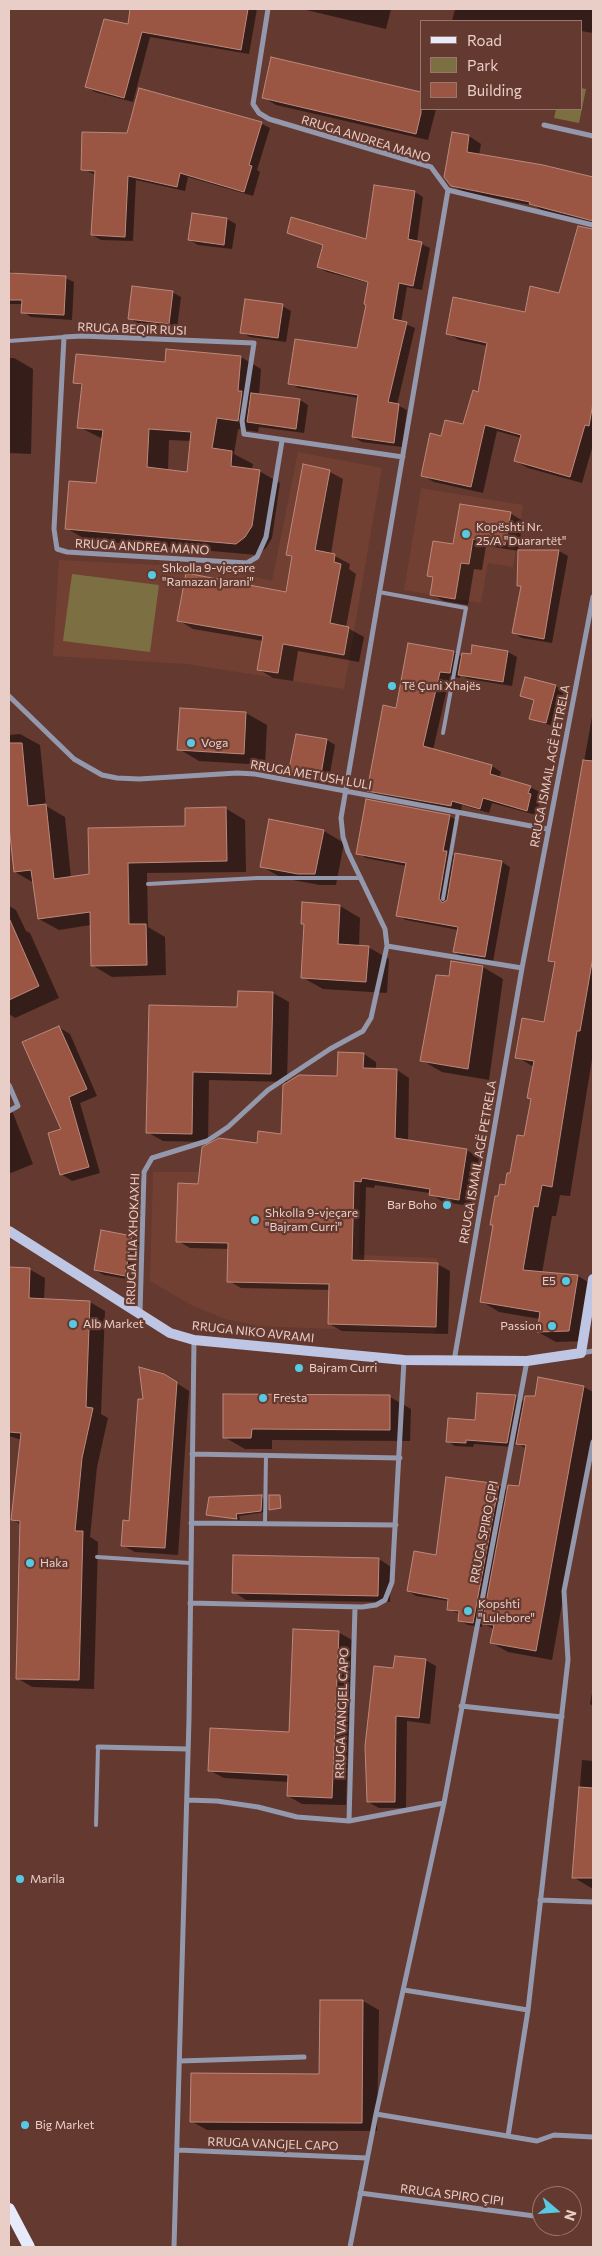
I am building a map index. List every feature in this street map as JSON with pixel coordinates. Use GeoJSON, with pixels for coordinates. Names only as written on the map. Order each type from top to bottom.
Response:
{"type":"FeatureCollection","features":[{"type":"Feature","properties":{"kind":"main road"},"geometry":{"type":"LineString","coordinates":[[9,2209],[29,2247]]}},
{"type":"Feature","properties":{"kind":"street","name":"RRUGA ANDREA MANO"},"geometry":{"type":"LineString","coordinates":[[268,9],[252,104],[259,114],[269,119],[431,167],[448,190]]}},
{"type":"Feature","properties":{"kind":"street"},"geometry":{"type":"LineString","coordinates":[[544,125],[593,136]]}},
{"type":"Feature","properties":{"kind":"street"},"geometry":{"type":"LineString","coordinates":[[345,792],[448,190],[593,225]]}},
{"type":"Feature","properties":{"kind":"street","name":"RRUGA BEQIR RUSI"},"geometry":{"type":"LineString","coordinates":[[64,337],[82,336],[254,343],[242,430],[244,434],[250,436],[282,441]]}},
{"type":"Feature","properties":{"kind":"street","name":"RRUGA ANDREA MANO"},"geometry":{"type":"LineString","coordinates":[[64,337],[54,529],[57,549],[67,552],[247,563],[257,557],[266,537],[282,441]]}},
{"type":"Feature","properties":{"kind":"street"},"geometry":{"type":"LineString","coordinates":[[282,441],[402,457]]}},
{"type":"Feature","properties":{"kind":"street","name":"RRUGA ISMAIL AGË PETRELA"},"geometry":{"type":"LineString","coordinates":[[454,1361],[547,829],[593,597]]}},
{"type":"Feature","properties":{"kind":"street","name":"RRUGA METUSH LULI"},"geometry":{"type":"LineString","coordinates":[[9,696],[74,759],[102,775],[139,779],[238,773],[547,829]]}},
{"type":"Feature","properties":{"kind":"street","name":"RRUGA ILIA XHOKAXHI"},"geometry":{"type":"LineString","coordinates":[[140,1316],[144,1172],[152,1158],[207,1141],[228,1127],[268,1090],[330,1049],[363,1032],[371,1018],[387,946],[385,929],[360,878],[343,837],[341,818],[345,792]]}},
{"type":"Feature","properties":{"kind":"street"},"geometry":{"type":"LineString","coordinates":[[387,946],[522,968]]}},
{"type":"Feature","properties":{"kind":"street"},"geometry":{"type":"LineString","coordinates":[[9,1085],[18,1106],[9,1110]]}},
{"type":"Feature","properties":{"kind":"street","name":"RRUGA NIKO AVRAMI"},"geometry":{"type":"LineString","coordinates":[[9,1231],[140,1316],[170,1333],[194,1340],[404,1360],[527,1361],[593,1351]]}},
{"type":"Feature","properties":{"kind":"street"},"geometry":{"type":"LineString","coordinates":[[581,1353],[593,1279]]}},
{"type":"Feature","properties":{"kind":"street"},"geometry":{"type":"LineString","coordinates":[[174,2247],[187,1800],[194,1340]]}},
{"type":"Feature","properties":{"kind":"street"},"geometry":{"type":"LineString","coordinates":[[190,1603],[356,1606],[376,1605],[385,1600],[392,1582],[404,1360]]}},
{"type":"Feature","properties":{"kind":"street","name":"RRUGA SPIRO ÇIPI"},"geometry":{"type":"LineString","coordinates":[[350,2247],[376,2114],[444,1803],[527,1361]]}},
{"type":"Feature","properties":{"kind":"street"},"geometry":{"type":"LineString","coordinates":[[508,2136],[528,2010],[568,1660],[564,1590],[593,1442]]}},
{"type":"Feature","properties":{"kind":"street"},"geometry":{"type":"LineString","coordinates":[[192,1454],[400,1458]]}},
{"type":"Feature","properties":{"kind":"street"},"geometry":{"type":"LineString","coordinates":[[191,1523],[396,1525]]}},
{"type":"Feature","properties":{"kind":"street","name":"RRUGA VANGJEL CAPO"},"geometry":{"type":"LineString","coordinates":[[349,1821],[356,1606]]}},
{"type":"Feature","properties":{"kind":"street"},"geometry":{"type":"LineString","coordinates":[[461,1706],[562,1717]]}},
{"type":"Feature","properties":{"kind":"street"},"geometry":{"type":"LineString","coordinates":[[98,1747],[188,1749]]}},
{"type":"Feature","properties":{"kind":"street"},"geometry":{"type":"LineString","coordinates":[[187,1800],[217,1801],[258,1807],[297,1817],[349,1821],[444,1803]]}},
{"type":"Feature","properties":{"kind":"street"},"geometry":{"type":"LineString","coordinates":[[540,1900],[593,1902]]}},
{"type":"Feature","properties":{"kind":"street"},"geometry":{"type":"LineString","coordinates":[[404,1990],[528,2010]]}},
{"type":"Feature","properties":{"kind":"street"},"geometry":{"type":"LineString","coordinates":[[180,2061],[304,2057]]}},
{"type":"Feature","properties":{"kind":"street"},"geometry":{"type":"LineString","coordinates":[[376,2114],[538,2141],[554,2135],[593,2137]]}},
{"type":"Feature","properties":{"kind":"street","name":"RRUGA VANGJEL CAPO"},"geometry":{"type":"LineString","coordinates":[[178,2150],[367,2158]]}},
{"type":"Feature","properties":{"kind":"street","name":"RRUGA SPIRO ÇIPI"},"geometry":{"type":"LineString","coordinates":[[360,2193],[532,2216]]}},
{"type":"Feature","properties":{"kind":"lane","name":"RRUGA BEQIR RUSI"},"geometry":{"type":"LineString","coordinates":[[9,341],[64,337]]}},
{"type":"Feature","properties":{"kind":"lane"},"geometry":{"type":"LineString","coordinates":[[379,592],[466,608],[443,733]]}},
{"type":"Feature","properties":{"kind":"lane"},"geometry":{"type":"LineString","coordinates":[[443,899],[458,812]]}},
{"type":"Feature","properties":{"kind":"lane"},"geometry":{"type":"LineString","coordinates":[[148,884],[256,878],[360,878]]}},
{"type":"Feature","properties":{"kind":"lane"},"geometry":{"type":"LineString","coordinates":[[265,1524],[266,1455]]}},
{"type":"Feature","properties":{"kind":"lane"},"geometry":{"type":"LineString","coordinates":[[97,1557],[190,1562]]}},
{"type":"Feature","properties":{"kind":"lane"},"geometry":{"type":"LineString","coordinates":[[96,1825],[98,1747]]}},
{"type":"Feature","properties":{"kind":"shaded area","name":"Shkolla 9-vjeçare \"Ramazan Jarani\""},"geometry":{"type":"Polygon","coordinates":[[[298,452],[382,468],[344,689],[187,664],[53,656],[59,560],[219,568],[272,581],[298,452]]]}},
{"type":"Feature","properties":{"kind":"shaded area","name":"Kopështi Nr. 25/A \"Duarartët\""},"geometry":{"type":"Polygon","coordinates":[[[421,488],[523,505],[513,567],[488,563],[481,603],[404,590],[421,488]]]}},
{"type":"Feature","properties":{"kind":"shaded area","name":"Shkolla 9-vjeçare \"Bajram Curri\""},"geometry":{"type":"Polygon","coordinates":[[[153,1172],[200,1172],[360,1184],[359,1255],[437,1258],[435,1333],[260,1326],[225,1319],[193,1306],[150,1281],[153,1172]]]}},
{"type":"Feature","properties":{"kind":"green space"},"geometry":{"type":"Polygon","coordinates":[[[582,88],[586,89],[582,108],[582,88]]]}},
{"type":"Feature","properties":{"kind":"green space"},"geometry":{"type":"Polygon","coordinates":[[[556,110],[582,110],[579,123],[554,118],[556,110]]]}},
{"type":"Feature","properties":{"kind":"green space"},"geometry":{"type":"Polygon","coordinates":[[[72,574],[159,585],[150,652],[63,641],[72,574]]]}},
{"type":"Feature","properties":{"kind":"building"},"geometry":{"type":"Polygon","coordinates":[[[130,9],[248,9],[241,50],[142,32],[124,98],[85,87],[104,19],[128,24],[130,9]]]}},
{"type":"Feature","properties":{"kind":"building"},"geometry":{"type":"Polygon","coordinates":[[[271,57],[420,92],[421,113],[416,134],[262,98],[271,57]]]}},
{"type":"Feature","properties":{"kind":"building"},"geometry":{"type":"Polygon","coordinates":[[[139,88],[262,122],[249,165],[252,166],[244,192],[180,173],[177,187],[128,176],[125,237],[91,235],[95,171],[81,170],[82,132],[127,133],[139,88]]]}},
{"type":"Feature","properties":{"kind":"building"},"geometry":{"type":"Polygon","coordinates":[[[452,132],[469,135],[467,152],[543,165],[593,177],[593,221],[529,204],[530,202],[451,186],[444,177],[452,132]]]}},
{"type":"Feature","properties":{"kind":"building"},"geometry":{"type":"Polygon","coordinates":[[[374,185],[415,191],[408,239],[422,242],[413,286],[399,283],[393,319],[407,322],[388,402],[399,404],[394,443],[352,437],[358,395],[288,384],[295,339],[357,348],[366,305],[364,304],[368,282],[317,267],[323,245],[287,233],[291,217],[366,239],[374,185]]]}},
{"type":"Feature","properties":{"kind":"building"},"geometry":{"type":"Polygon","coordinates":[[[192,213],[227,218],[224,245],[188,240],[192,213]]]}},
{"type":"Feature","properties":{"kind":"building"},"geometry":{"type":"Polygon","coordinates":[[[578,226],[593,229],[593,403],[589,426],[585,425],[570,477],[514,461],[521,435],[485,425],[471,487],[421,476],[430,433],[441,436],[445,420],[463,424],[473,390],[478,392],[487,343],[446,334],[453,297],[525,312],[530,286],[559,293],[578,226]]]}},
{"type":"Feature","properties":{"kind":"building"},"geometry":{"type":"Polygon","coordinates":[[[9,273],[66,276],[64,315],[21,313],[22,300],[9,300],[9,273]]]}},
{"type":"Feature","properties":{"kind":"building"},"geometry":{"type":"Polygon","coordinates":[[[132,286],[173,291],[169,324],[128,319],[132,286]]]}},
{"type":"Feature","properties":{"kind":"building"},"geometry":{"type":"Polygon","coordinates":[[[245,299],[283,304],[278,338],[240,333],[245,299]]]}},
{"type":"Feature","properties":{"kind":"building"},"geometry":{"type":"Polygon","coordinates":[[[166,349],[241,356],[238,391],[242,391],[238,421],[217,418],[212,448],[232,451],[231,466],[260,470],[252,526],[245,537],[236,544],[65,529],[69,481],[96,483],[103,430],[77,428],[82,384],[73,383],[76,354],[165,362],[166,349]],[[149,429],[147,467],[187,472],[191,432],[149,429]]]}},
{"type":"Feature","properties":{"kind":"building"},"geometry":{"type":"Polygon","coordinates":[[[251,393],[300,399],[296,429],[247,422],[251,393]]]}},
{"type":"Feature","properties":{"kind":"building"},"geometry":{"type":"Polygon","coordinates":[[[303,464],[330,470],[315,550],[335,554],[334,562],[341,564],[330,623],[349,627],[344,655],[283,644],[278,673],[257,670],[263,636],[177,621],[186,573],[286,592],[292,556],[286,555],[303,464]]]}},
{"type":"Feature","properties":{"kind":"building"},"geometry":{"type":"Polygon","coordinates":[[[460,504],[511,512],[505,545],[473,539],[469,564],[461,563],[455,599],[430,595],[433,577],[427,576],[433,541],[453,544],[460,504]]]}},
{"type":"Feature","properties":{"kind":"building"},"geometry":{"type":"Polygon","coordinates":[[[518,550],[559,550],[544,639],[512,633],[521,586],[517,586],[518,550]]]}},
{"type":"Feature","properties":{"kind":"building"},"geometry":{"type":"Polygon","coordinates":[[[408,643],[454,651],[450,673],[440,672],[423,746],[492,765],[490,774],[531,786],[528,793],[531,794],[527,811],[483,798],[480,809],[452,801],[451,806],[367,791],[383,705],[396,708],[408,643]]]}},
{"type":"Feature","properties":{"kind":"building"},"geometry":{"type":"Polygon","coordinates":[[[472,645],[508,651],[503,682],[458,675],[462,653],[471,654],[472,645]]]}},
{"type":"Feature","properties":{"kind":"building"},"geometry":{"type":"Polygon","coordinates":[[[525,677],[556,685],[546,723],[529,719],[534,700],[520,696],[525,677]]]}},
{"type":"Feature","properties":{"kind":"building"},"geometry":{"type":"Polygon","coordinates":[[[180,708],[246,712],[244,754],[177,750],[180,708]]]}},
{"type":"Feature","properties":{"kind":"building"},"geometry":{"type":"Polygon","coordinates":[[[296,734],[327,739],[320,780],[288,774],[296,734]]]}},
{"type":"Feature","properties":{"kind":"building"},"geometry":{"type":"Polygon","coordinates":[[[9,743],[22,743],[28,806],[46,804],[54,879],[89,874],[88,828],[185,826],[185,808],[226,807],[227,861],[128,863],[129,924],[146,924],[147,965],[91,966],[90,912],[38,919],[31,870],[14,872],[9,826],[9,743]]]}},
{"type":"Feature","properties":{"kind":"building"},"geometry":{"type":"Polygon","coordinates":[[[583,760],[593,761],[593,957],[580,1031],[577,1031],[552,1187],[542,1185],[538,1207],[534,1206],[523,1270],[578,1275],[569,1331],[537,1332],[540,1312],[480,1302],[493,1225],[490,1225],[495,1196],[498,1196],[500,1184],[505,1185],[507,1173],[510,1173],[517,1135],[524,1136],[531,1099],[527,1098],[534,1061],[515,1058],[522,1018],[544,1022],[555,962],[548,961],[583,760]]]}},
{"type":"Feature","properties":{"kind":"building"},"geometry":{"type":"Polygon","coordinates":[[[366,799],[450,815],[443,851],[447,851],[439,898],[442,903],[447,900],[455,853],[502,861],[485,957],[453,952],[458,927],[396,916],[406,863],[356,854],[366,799]]]}},
{"type":"Feature","properties":{"kind":"building"},"geometry":{"type":"Polygon","coordinates":[[[269,819],[324,830],[315,874],[298,874],[260,867],[269,819]]]}},
{"type":"Feature","properties":{"kind":"building"},"geometry":{"type":"Polygon","coordinates":[[[302,902],[340,905],[338,944],[369,946],[366,982],[301,978],[304,924],[301,924],[302,902]]]}},
{"type":"Feature","properties":{"kind":"building"},"geometry":{"type":"Polygon","coordinates":[[[9,918],[39,986],[9,1000],[9,918]]]}},
{"type":"Feature","properties":{"kind":"building"},"geometry":{"type":"Polygon","coordinates":[[[451,961],[483,966],[468,1069],[420,1061],[436,975],[449,976],[451,961]]]}},
{"type":"Feature","properties":{"kind":"building"},"geometry":{"type":"Polygon","coordinates":[[[238,991],[273,992],[271,1074],[193,1072],[192,1134],[146,1133],[149,1005],[237,1007],[238,991]]]}},
{"type":"Feature","properties":{"kind":"building"},"geometry":{"type":"Polygon","coordinates":[[[59,1026],[87,1089],[69,1097],[89,1167],[60,1175],[48,1133],[61,1129],[22,1042],[59,1026]]]}},
{"type":"Feature","properties":{"kind":"building"},"geometry":{"type":"Polygon","coordinates":[[[338,1052],[364,1053],[363,1068],[397,1069],[395,1138],[467,1149],[459,1200],[429,1195],[430,1189],[362,1178],[361,1182],[354,1181],[352,1260],[438,1263],[436,1327],[328,1324],[329,1284],[227,1282],[228,1243],[176,1242],[178,1183],[198,1184],[202,1147],[219,1138],[257,1143],[258,1131],[281,1134],[283,1085],[299,1075],[337,1076],[338,1052]]]}},
{"type":"Feature","properties":{"kind":"building"},"geometry":{"type":"Polygon","coordinates":[[[101,1230],[132,1236],[125,1276],[94,1270],[101,1230]]]}},
{"type":"Feature","properties":{"kind":"building"},"geometry":{"type":"Polygon","coordinates":[[[9,1267],[30,1268],[29,1298],[90,1301],[86,1407],[93,1408],[82,1458],[75,1531],[83,1531],[79,1680],[16,1679],[20,1521],[11,1520],[21,1433],[9,1432],[9,1267]]]}},
{"type":"Feature","properties":{"kind":"building"},"geometry":{"type":"Polygon","coordinates":[[[139,1367],[164,1374],[177,1382],[165,1548],[121,1546],[123,1520],[129,1521],[138,1399],[143,1399],[139,1367]]]}},
{"type":"Feature","properties":{"kind":"building"},"geometry":{"type":"Polygon","coordinates":[[[538,1377],[584,1386],[536,1651],[490,1643],[494,1625],[482,1624],[508,1485],[519,1486],[526,1445],[516,1444],[525,1396],[535,1396],[538,1377]]]}},
{"type":"Feature","properties":{"kind":"building"},"geometry":{"type":"Polygon","coordinates":[[[477,1393],[516,1395],[507,1443],[466,1440],[466,1443],[446,1442],[448,1418],[475,1420],[477,1393]]]}},
{"type":"Feature","properties":{"kind":"building"},"geometry":{"type":"Polygon","coordinates":[[[223,1394],[390,1395],[390,1430],[252,1429],[251,1438],[223,1438],[223,1394]]]}},
{"type":"Feature","properties":{"kind":"building"},"geometry":{"type":"Polygon","coordinates":[[[446,1477],[499,1484],[473,1623],[458,1621],[459,1611],[447,1610],[448,1599],[407,1591],[414,1551],[436,1555],[446,1477]]]}},
{"type":"Feature","properties":{"kind":"building"},"geometry":{"type":"Polygon","coordinates":[[[262,1495],[261,1511],[236,1514],[237,1519],[206,1515],[209,1497],[262,1495]]]}},
{"type":"Feature","properties":{"kind":"building"},"geometry":{"type":"Polygon","coordinates":[[[269,1495],[280,1495],[281,1508],[269,1510],[269,1495]]]}},
{"type":"Feature","properties":{"kind":"building"},"geometry":{"type":"Polygon","coordinates":[[[233,1555],[379,1558],[378,1596],[232,1593],[233,1555]]]}},
{"type":"Feature","properties":{"kind":"building"},"geometry":{"type":"Polygon","coordinates":[[[293,1629],[339,1631],[332,1798],[287,1796],[288,1775],[208,1771],[210,1728],[289,1732],[293,1629]]]}},
{"type":"Feature","properties":{"kind":"building"},"geometry":{"type":"Polygon","coordinates":[[[395,1656],[426,1659],[419,1718],[396,1716],[395,1802],[367,1802],[365,1746],[374,1666],[393,1668],[395,1656]]]}},
{"type":"Feature","properties":{"kind":"building"},"geometry":{"type":"Polygon","coordinates":[[[579,1787],[593,1788],[593,1878],[572,1878],[579,1787]]]}},
{"type":"Feature","properties":{"kind":"building"},"geometry":{"type":"Polygon","coordinates":[[[320,2000],[363,2000],[362,2123],[190,2122],[191,2073],[319,2074],[320,2000]]]}},
{"type":"Feature","properties":{"kind":"place","name":"Kopështi Nr. 25/A \"Duarartët\""},"geometry":{"type":"Point","coordinates":[466,534]}},
{"type":"Feature","properties":{"kind":"place","name":"Shkolla 9-vjeçare \"Ramazan Jarani\""},"geometry":{"type":"Point","coordinates":[152,575]}},
{"type":"Feature","properties":{"kind":"place","name":"Të Çuni Xhajës"},"geometry":{"type":"Point","coordinates":[392,686]}},
{"type":"Feature","properties":{"kind":"place","name":"Voga"},"geometry":{"type":"Point","coordinates":[191,743]}},
{"type":"Feature","properties":{"kind":"place","name":"Bar Boho"},"geometry":{"type":"Point","coordinates":[447,1205]}},
{"type":"Feature","properties":{"kind":"place","name":"Shkolla 9-vjeçare \"Bajram Curri\""},"geometry":{"type":"Point","coordinates":[255,1220]}},
{"type":"Feature","properties":{"kind":"place","name":"E5"},"geometry":{"type":"Point","coordinates":[566,1281]}},
{"type":"Feature","properties":{"kind":"place","name":"Alb Market"},"geometry":{"type":"Point","coordinates":[73,1324]}},
{"type":"Feature","properties":{"kind":"place","name":"Passion"},"geometry":{"type":"Point","coordinates":[552,1326]}},
{"type":"Feature","properties":{"kind":"place","name":"Bajram Curri"},"geometry":{"type":"Point","coordinates":[299,1368]}},
{"type":"Feature","properties":{"kind":"place","name":"Fresta"},"geometry":{"type":"Point","coordinates":[263,1398]}},
{"type":"Feature","properties":{"kind":"place","name":"Haka"},"geometry":{"type":"Point","coordinates":[30,1563]}},
{"type":"Feature","properties":{"kind":"place","name":"Kopshti \"Lulebore\""},"geometry":{"type":"Point","coordinates":[468,1611]}},
{"type":"Feature","properties":{"kind":"place","name":"Marila"},"geometry":{"type":"Point","coordinates":[20,1879]}},
{"type":"Feature","properties":{"kind":"place","name":"Big Market"},"geometry":{"type":"Point","coordinates":[25,2125]}}]}
